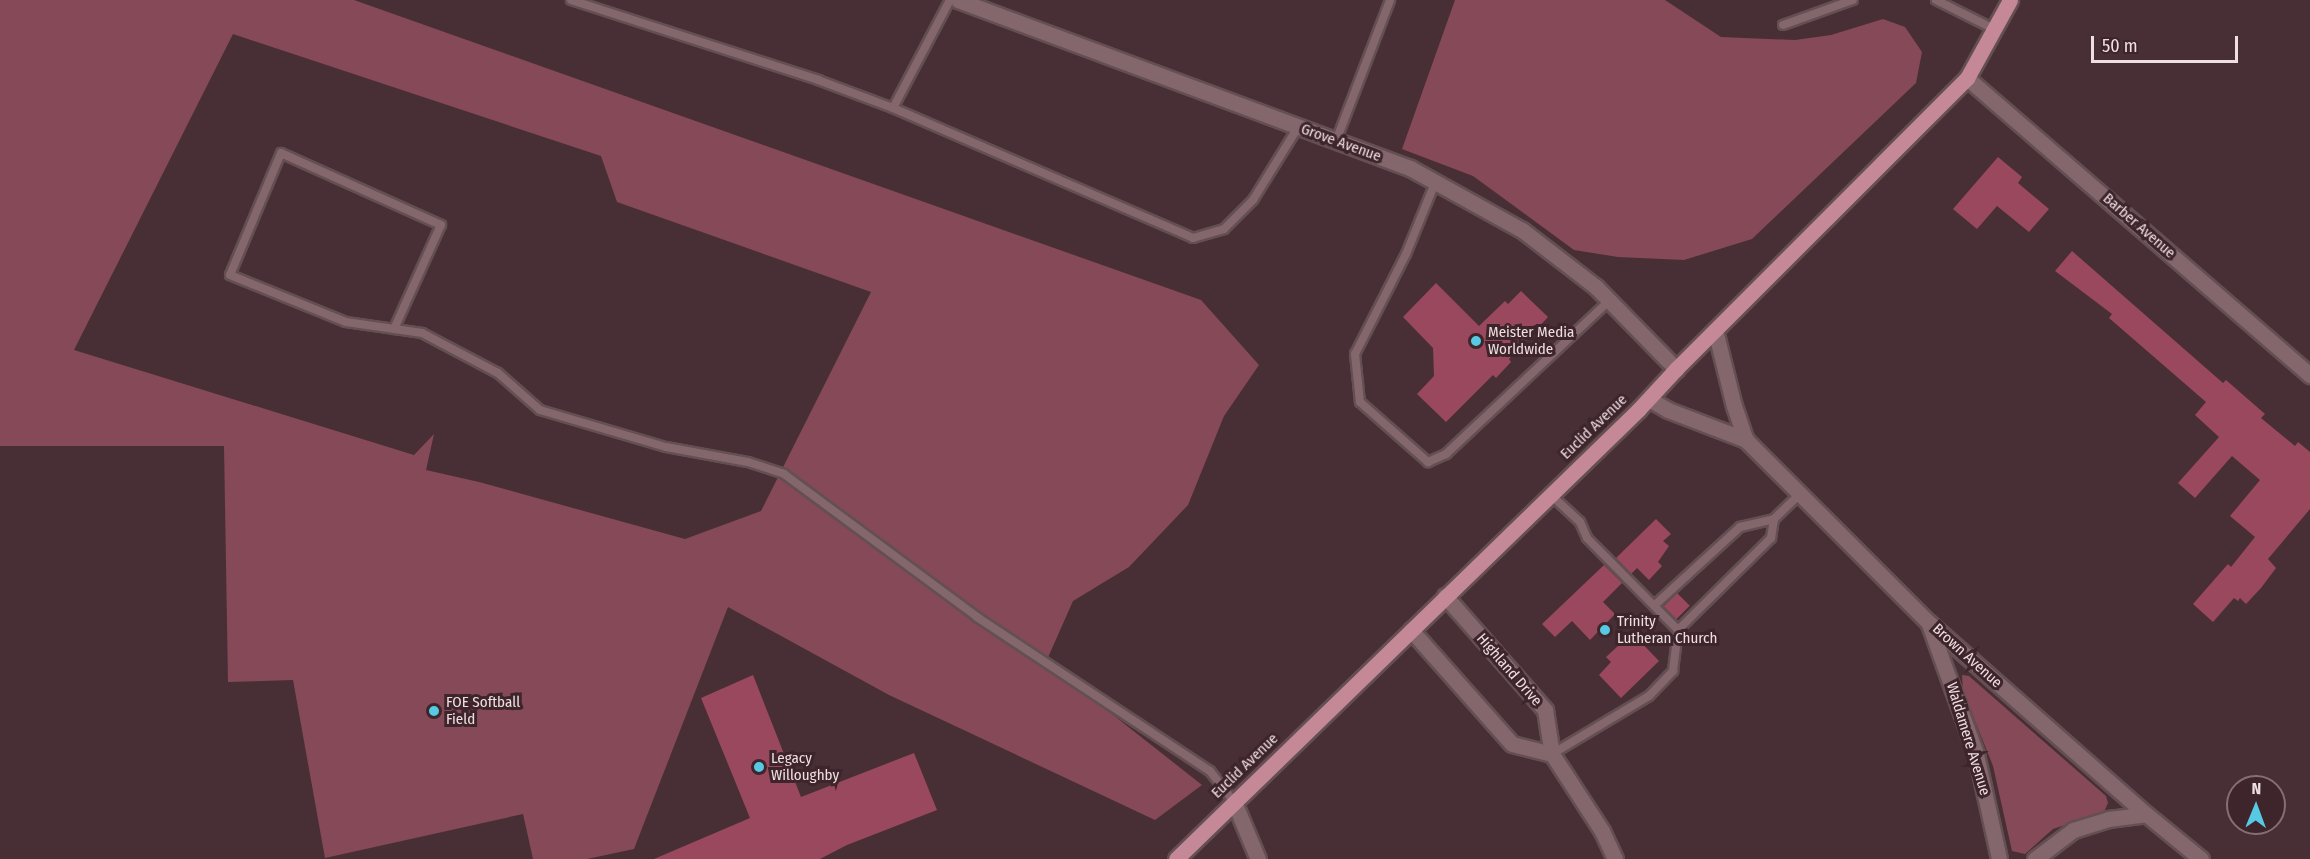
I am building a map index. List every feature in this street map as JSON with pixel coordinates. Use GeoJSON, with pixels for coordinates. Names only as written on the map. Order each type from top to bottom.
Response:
{"type":"FeatureCollection","features":[{"type":"Feature","properties":{"kind":"main road","name":"Euclid Avenue"},"geometry":{"type":"LineString","coordinates":[[1176,859],[1649,399],[1676,369],[1967,78],[2010,0]]}},
{"type":"Feature","properties":{"kind":"street","name":"Grove Avenue"},"geometry":{"type":"LineString","coordinates":[[958,0],[1410,168],[1522,230],[1596,287],[1676,369]]}},
{"type":"Feature","properties":{"kind":"street","name":"Barber Avenue"},"geometry":{"type":"LineString","coordinates":[[1967,78],[2310,375]]}},
{"type":"Feature","properties":{"kind":"street","name":"Brown Avenue"},"geometry":{"type":"LineString","coordinates":[[1715,330],[1734,406],[1746,440],[1928,622],[2146,814],[2201,859]]}},
{"type":"Feature","properties":{"kind":"street","name":"Brown Avenue"},"geometry":{"type":"LineString","coordinates":[[1649,399],[1668,410],[1746,440]]}},
{"type":"Feature","properties":{"kind":"street","name":"Highland Drive"},"geometry":{"type":"LineString","coordinates":[[1445,596],[1545,710],[1552,754],[1602,831],[1615,859]]}},
{"type":"Feature","properties":{"kind":"street","name":"Waldamere Avenue"},"geometry":{"type":"LineString","coordinates":[[1928,622],[1976,754],[1999,859]]}},
{"type":"Feature","properties":{"kind":"street"},"geometry":{"type":"LineString","coordinates":[[1411,630],[1512,744],[1552,754]]}},
{"type":"Feature","properties":{"kind":"street"},"geometry":{"type":"LineString","coordinates":[[1234,802],[1258,859]]}},
{"type":"Feature","properties":{"kind":"street"},"geometry":{"type":"LineString","coordinates":[[2035,859],[2073,830],[2108,819],[2146,814]]}},
{"type":"Feature","properties":{"kind":"lane"},"geometry":{"type":"LineString","coordinates":[[571,0],[818,80],[892,108],[1193,238],[1224,229],[1253,200],[1298,127]]}},
{"type":"Feature","properties":{"kind":"lane"},"geometry":{"type":"LineString","coordinates":[[892,108],[950,0]]}},
{"type":"Feature","properties":{"kind":"lane"},"geometry":{"type":"LineString","coordinates":[[1336,141],[1390,0]]}},
{"type":"Feature","properties":{"kind":"lane"},"geometry":{"type":"LineString","coordinates":[[1783,24],[1853,0]]}},
{"type":"Feature","properties":{"kind":"lane"},"geometry":{"type":"LineString","coordinates":[[1936,0],[1994,28]]}},
{"type":"Feature","properties":{"kind":"lane"},"geometry":{"type":"LineString","coordinates":[[394,329],[441,225],[281,153],[230,274],[346,322],[394,329],[422,333],[498,373],[540,410],[666,447],[748,462],[784,474],[977,617],[1210,771],[1234,802]]}},
{"type":"Feature","properties":{"kind":"lane"},"geometry":{"type":"LineString","coordinates":[[1436,183],[1406,254],[1355,354],[1360,402],[1428,462],[1446,454],[1609,301]]}},
{"type":"Feature","properties":{"kind":"lane"},"geometry":{"type":"LineString","coordinates":[[1550,494],[1580,522],[1587,538],[1656,604],[1678,630]]}},
{"type":"Feature","properties":{"kind":"lane"},"geometry":{"type":"LineString","coordinates":[[1656,604],[1740,527],[1774,519],[1799,495]]}},
{"type":"Feature","properties":{"kind":"lane"},"geometry":{"type":"LineString","coordinates":[[1552,754],[1649,696],[1673,671],[1678,630],[1771,538],[1774,519]]}},
{"type":"Feature","properties":{"kind":"shaded area"},"geometry":{"type":"Polygon","coordinates":[[[0,0],[354,0],[1201,300],[1259,365],[1224,416],[1188,505],[1129,567],[1073,601],[1046,662],[1202,785],[1155,820],[889,695],[728,607],[634,849],[587,859],[533,859],[523,814],[325,858],[293,680],[228,682],[224,446],[0,446],[0,0]],[[233,34],[74,350],[414,455],[434,434],[426,470],[479,482],[685,539],[761,511],[871,292],[617,202],[601,156],[233,34]]]}},
{"type":"Feature","properties":{"kind":"shaded area"},"geometry":{"type":"Polygon","coordinates":[[[1455,0],[1665,0],[1721,37],[1795,40],[1831,35],[1883,19],[1905,27],[1922,52],[1916,83],[1752,239],[1684,260],[1618,257],[1574,250],[1473,176],[1402,149],[1455,0]]]}},
{"type":"Feature","properties":{"kind":"shaded area"},"geometry":{"type":"Polygon","coordinates":[[[1962,675],[1969,676],[2106,796],[2108,803],[2104,812],[2053,829],[2025,854],[2012,851],[1993,766],[1963,691],[1962,675]]]}},
{"type":"Feature","properties":{"kind":"building"},"geometry":{"type":"Polygon","coordinates":[[[1998,157],[2022,177],[2018,183],[2049,209],[2029,232],[1997,206],[1977,229],[1953,209],[1998,157]]]}},
{"type":"Feature","properties":{"kind":"building"},"geometry":{"type":"Polygon","coordinates":[[[2072,251],[2223,383],[2226,380],[2265,414],[2261,418],[2295,446],[2298,442],[2310,452],[2310,509],[2268,559],[2276,568],[2261,588],[2246,604],[2240,598],[2238,601],[2234,598],[2213,622],[2193,604],[2228,564],[2231,567],[2255,537],[2230,516],[2260,480],[2232,456],[2195,498],[2178,483],[2219,437],[2195,415],[2206,402],[2109,318],[2112,314],[2055,271],[2072,251]]]}},
{"type":"Feature","properties":{"kind":"building","name":"Meister Media Worldwide"},"geometry":{"type":"Polygon","coordinates":[[[1436,283],[1479,326],[1505,301],[1508,304],[1521,291],[1548,317],[1509,359],[1511,362],[1496,378],[1493,375],[1446,422],[1417,394],[1434,376],[1433,348],[1403,317],[1436,283]]]}},
{"type":"Feature","properties":{"kind":"building"},"geometry":{"type":"Polygon","coordinates":[[[1656,519],[1671,534],[1663,541],[1669,546],[1658,562],[1662,566],[1649,580],[1637,568],[1631,574],[1616,558],[1656,519]]]}},
{"type":"Feature","properties":{"kind":"building"},"geometry":{"type":"Polygon","coordinates":[[[1604,565],[1622,583],[1603,602],[1615,614],[1590,640],[1572,621],[1555,637],[1542,624],[1604,565]]]}},
{"type":"Feature","properties":{"kind":"building"},"geometry":{"type":"Polygon","coordinates":[[[1677,593],[1690,606],[1676,619],[1664,606],[1677,593]]]}},
{"type":"Feature","properties":{"kind":"building"},"geometry":{"type":"Polygon","coordinates":[[[1632,633],[1659,661],[1621,698],[1599,675],[1611,662],[1606,657],[1632,633]]]}},
{"type":"Feature","properties":{"kind":"building","name":"Legacy Willoughby"},"geometry":{"type":"Polygon","coordinates":[[[753,675],[801,797],[914,753],[937,810],[847,845],[820,859],[654,859],[750,818],[701,698],[753,675]]]}},
{"type":"Feature","properties":{"kind":"place","name":"Meister Media Worldwide"},"geometry":{"type":"Point","coordinates":[1476,341]}},
{"type":"Feature","properties":{"kind":"place","name":"Trinity Lutheran Church"},"geometry":{"type":"Point","coordinates":[1605,630]}},
{"type":"Feature","properties":{"kind":"place","name":"FOE Softball Field"},"geometry":{"type":"Point","coordinates":[434,711]}},
{"type":"Feature","properties":{"kind":"place","name":"Legacy Willoughby"},"geometry":{"type":"Point","coordinates":[759,767]}}]}
